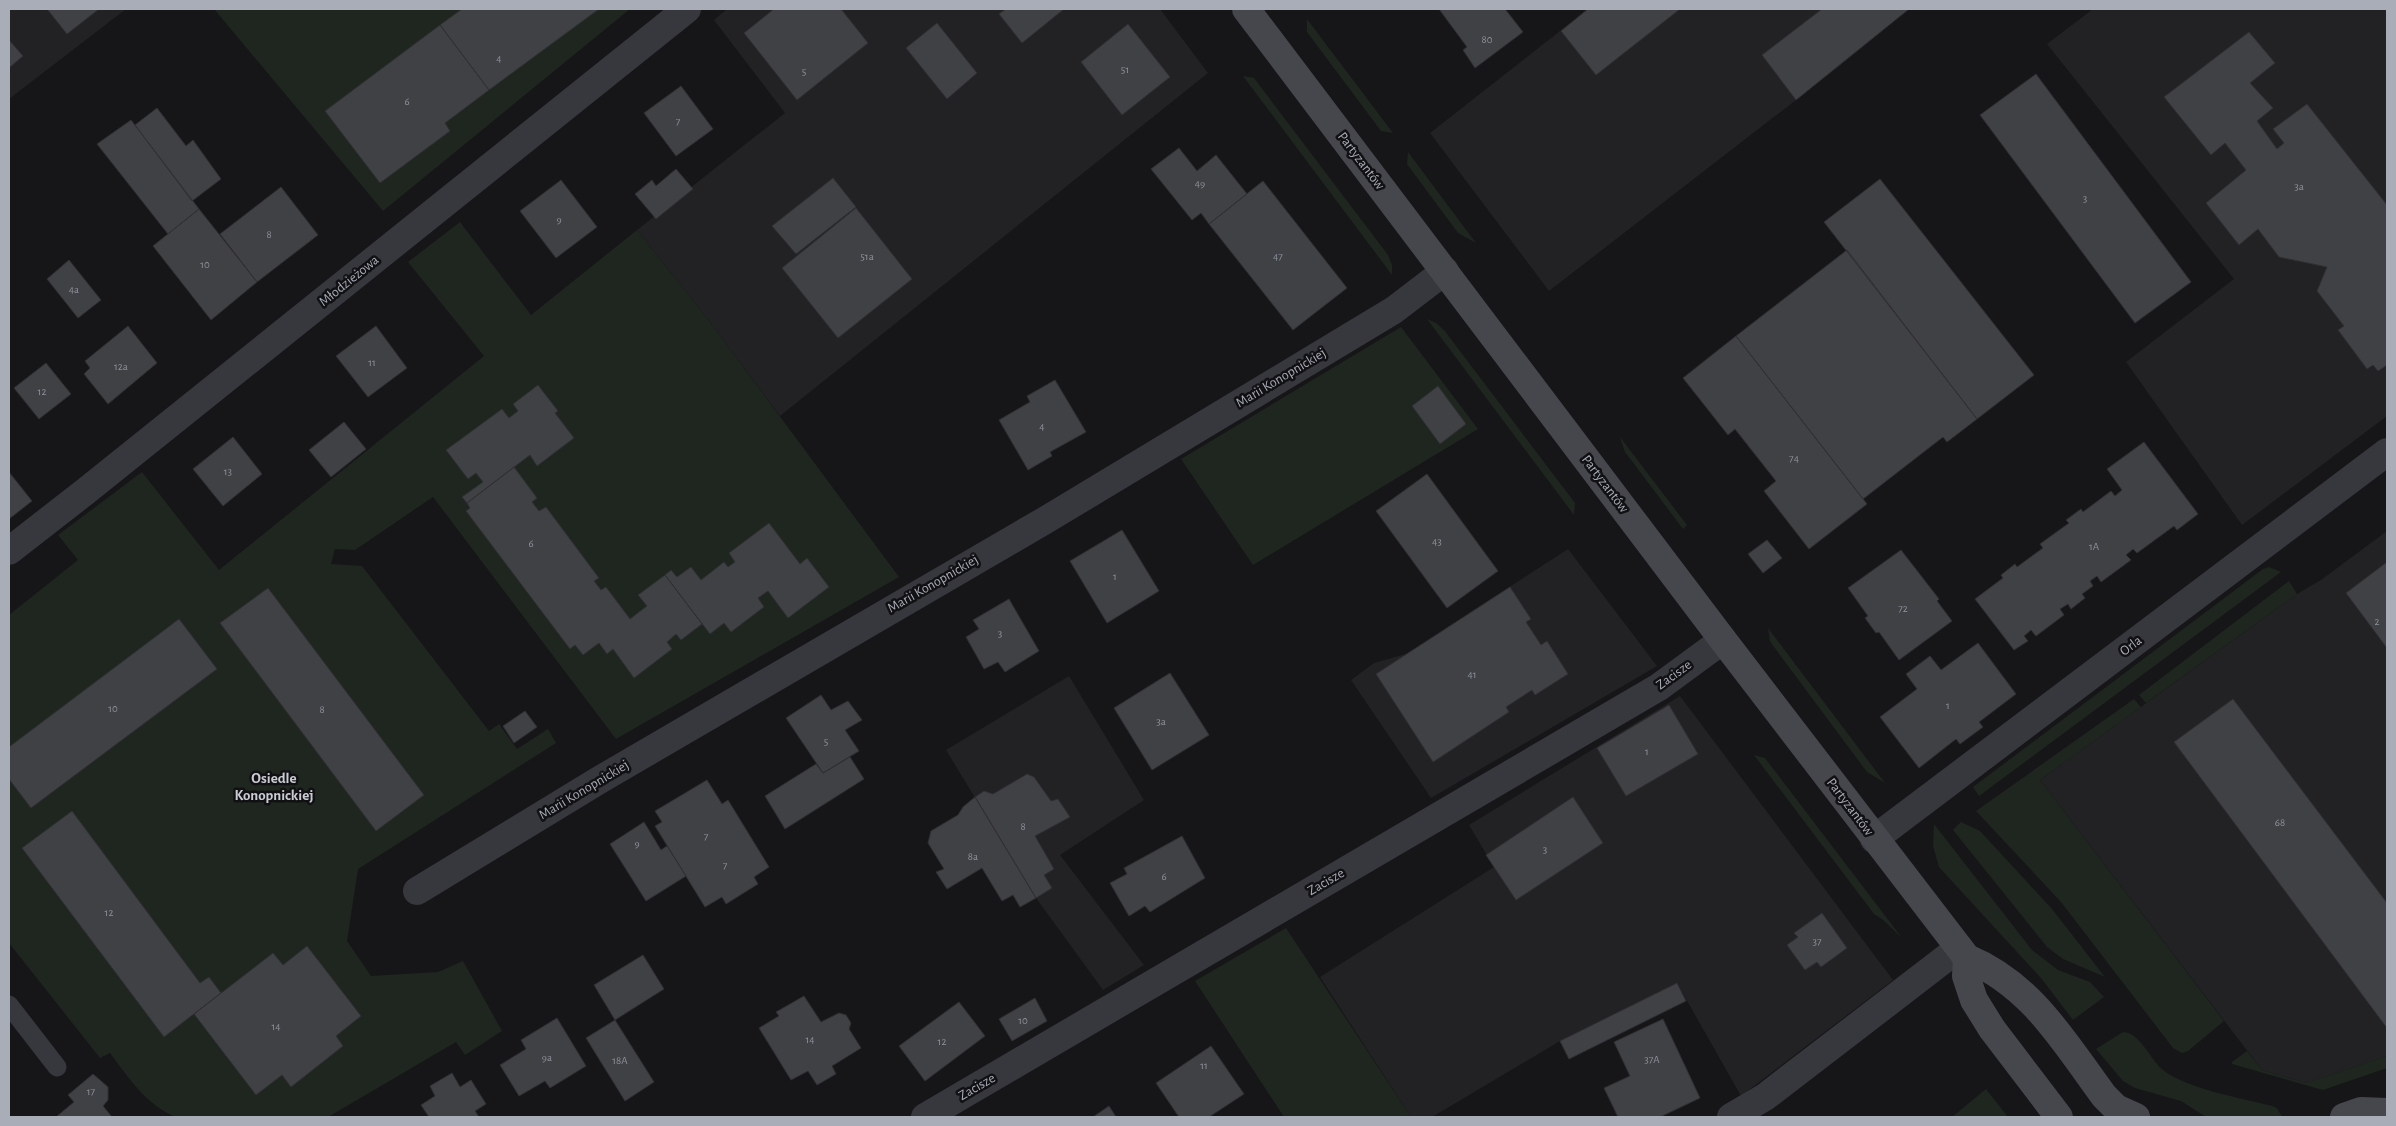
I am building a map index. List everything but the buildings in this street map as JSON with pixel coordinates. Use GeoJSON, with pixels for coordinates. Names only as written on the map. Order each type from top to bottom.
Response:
{"type":"FeatureCollection","features":[{"type":"Feature","properties":{"kind":"main road","name":"Partyzantów"},"geometry":{"type":"LineString","coordinates":[[1246,9],[1874,839],[1963,953],[2007,980],[2032,1001],[2104,1096],[2116,1108],[2136,1117]]}},
{"type":"Feature","properties":{"kind":"main road"},"geometry":{"type":"LineString","coordinates":[[1963,953],[1966,976],[1974,1000],[1992,1029],[2059,1117]]}},
{"type":"Feature","properties":{"kind":"main road"},"geometry":{"type":"LineString","coordinates":[[2344,1117],[2361,1111],[2387,1112]]}},
{"type":"Feature","properties":{"kind":"street","name":"Młodzieżowa"},"geometry":{"type":"LineString","coordinates":[[9,551],[94,485],[687,9]]}},
{"type":"Feature","properties":{"kind":"street","name":"Marii Konopnickiej"},"geometry":{"type":"LineString","coordinates":[[416,891],[601,779],[1044,521],[1394,310],[1445,271]]}},
{"type":"Feature","properties":{"kind":"street","name":"Orla"},"geometry":{"type":"LineString","coordinates":[[1874,839],[2387,452]]}},
{"type":"Feature","properties":{"kind":"street","name":"Zacisze"},"geometry":{"type":"LineString","coordinates":[[925,1117],[1659,687],[1723,640]]}},
{"type":"Feature","properties":{"kind":"street"},"geometry":{"type":"LineString","coordinates":[[1730,1117],[1765,1097],[1963,953]]}},
{"type":"Feature","properties":{"kind":"lane"},"geometry":{"type":"LineString","coordinates":[[9,1005],[57,1067]]}},
{"type":"Feature","properties":{"kind":"shaded area"},"geometry":{"type":"Polygon","coordinates":[[[9,9],[126,9],[9,99],[9,9]]]}},
{"type":"Feature","properties":{"kind":"shaded area"},"geometry":{"type":"Polygon","coordinates":[[[214,9],[630,9],[383,211],[214,9]]]}},
{"type":"Feature","properties":{"kind":"shaded area"},"geometry":{"type":"Polygon","coordinates":[[[727,9],[1160,9],[1208,73],[780,416],[710,322],[637,230],[785,113],[714,20],[727,9]]]}},
{"type":"Feature","properties":{"kind":"shaded area"},"geometry":{"type":"Polygon","coordinates":[[[1588,9],[1909,9],[1796,100],[1549,291],[1430,133],[1588,9]]]}},
{"type":"Feature","properties":{"kind":"shaded area"},"geometry":{"type":"Polygon","coordinates":[[[2093,9],[2387,9],[2387,416],[2242,525],[2126,362],[2234,279],[2047,44],[2093,9]]]}},
{"type":"Feature","properties":{"kind":"shaded area"},"geometry":{"type":"Polygon","coordinates":[[[1307,19],[1393,133],[1381,131],[1307,32],[1307,19]]]}},
{"type":"Feature","properties":{"kind":"shaded area"},"geometry":{"type":"Polygon","coordinates":[[[1243,76],[1254,78],[1388,255],[1392,265],[1392,275],[1243,76]]]}},
{"type":"Feature","properties":{"kind":"shaded area"},"geometry":{"type":"Polygon","coordinates":[[[1408,152],[1476,243],[1458,233],[1407,164],[1408,152]]]}},
{"type":"Feature","properties":{"kind":"shaded area"},"geometry":{"type":"Polygon","coordinates":[[[460,222],[531,315],[637,230],[710,322],[899,577],[616,739],[433,497],[355,550],[335,549],[331,564],[362,566],[489,731],[499,724],[517,749],[548,729],[556,743],[358,869],[347,941],[371,976],[438,972],[463,961],[502,1031],[465,1055],[456,1042],[328,1117],[176,1117],[156,1106],[147,1098],[131,1081],[110,1053],[100,1058],[9,943],[9,615],[78,560],[58,535],[142,472],[219,570],[484,356],[408,262],[460,222]]]}},
{"type":"Feature","properties":{"kind":"shaded area"},"geometry":{"type":"Polygon","coordinates":[[[1427,319],[1436,323],[1444,330],[1575,503],[1574,515],[1427,319]]]}},
{"type":"Feature","properties":{"kind":"shaded area"},"geometry":{"type":"Polygon","coordinates":[[[1401,327],[1478,429],[1253,565],[1181,459],[1401,327]]]}},
{"type":"Feature","properties":{"kind":"shaded area"},"geometry":{"type":"Polygon","coordinates":[[[1620,437],[1687,525],[1683,529],[1625,452],[1620,437]]]}},
{"type":"Feature","properties":{"kind":"shaded area"},"geometry":{"type":"Polygon","coordinates":[[[2387,531],[2387,1056],[2306,1083],[2262,1070],[2040,780],[2387,531]]]}},
{"type":"Feature","properties":{"kind":"shaded area"},"geometry":{"type":"Polygon","coordinates":[[[1568,549],[1657,666],[1431,798],[1351,680],[1374,663],[1406,654],[1568,549]]]}},
{"type":"Feature","properties":{"kind":"shaded area"},"geometry":{"type":"Polygon","coordinates":[[[2269,567],[2281,572],[1979,796],[1973,787],[2263,569],[2269,567]]]}},
{"type":"Feature","properties":{"kind":"shaded area"},"geometry":{"type":"Polygon","coordinates":[[[2289,581],[2297,594],[2146,703],[2139,695],[2289,581]]]}},
{"type":"Feature","properties":{"kind":"shaded area"},"geometry":{"type":"Polygon","coordinates":[[[1768,628],[1885,783],[1867,772],[1774,647],[1770,641],[1768,628]]]}},
{"type":"Feature","properties":{"kind":"shaded area"},"geometry":{"type":"Polygon","coordinates":[[[1069,676],[1144,800],[1060,855],[1144,965],[1103,990],[1036,898],[946,750],[1069,676]]]}},
{"type":"Feature","properties":{"kind":"shaded area"},"geometry":{"type":"Polygon","coordinates":[[[1680,696],[1893,980],[1741,1096],[1677,983],[1560,1041],[1432,1117],[1411,1117],[1320,977],[1494,867],[1469,825],[1680,696]]]}},
{"type":"Feature","properties":{"kind":"shaded area"},"geometry":{"type":"Polygon","coordinates":[[[2134,699],[2141,707],[2040,780],[2224,1021],[2188,1051],[2182,1053],[2173,1048],[2061,902],[1976,811],[2134,699]]]}},
{"type":"Feature","properties":{"kind":"shaded area"},"geometry":{"type":"Polygon","coordinates":[[[1754,755],[1765,758],[1902,938],[1874,914],[1754,755]]]}},
{"type":"Feature","properties":{"kind":"shaded area"},"geometry":{"type":"Polygon","coordinates":[[[1961,822],[1980,831],[2052,909],[2105,977],[2063,959],[2047,947],[1953,830],[1961,822]]]}},
{"type":"Feature","properties":{"kind":"shaded area"},"geometry":{"type":"Polygon","coordinates":[[[1934,824],[2032,950],[2058,970],[2090,982],[2104,997],[2073,1020],[2041,978],[1939,867],[1933,846],[1934,824]]]}},
{"type":"Feature","properties":{"kind":"shaded area"},"geometry":{"type":"Polygon","coordinates":[[[1286,928],[1411,1117],[1284,1117],[1195,981],[1286,928]]]}},
{"type":"Feature","properties":{"kind":"shaded area"},"geometry":{"type":"Polygon","coordinates":[[[2123,1032],[2135,1037],[2159,1066],[2174,1077],[2200,1088],[2272,1106],[2277,1108],[2282,1117],[2206,1117],[2181,1101],[2135,1088],[2123,1081],[2096,1049],[2123,1032]]]}},
{"type":"Feature","properties":{"kind":"shaded area"},"geometry":{"type":"Polygon","coordinates":[[[2247,1051],[2262,1070],[2306,1083],[2387,1056],[2387,1068],[2323,1090],[2232,1064],[2232,1062],[2247,1051]]]}},
{"type":"Feature","properties":{"kind":"shaded area"},"geometry":{"type":"Polygon","coordinates":[[[1986,1089],[2008,1117],[1952,1117],[1986,1089]]]}},
{"type":"Feature","properties":{"kind":"district","name":"Osiedle Konopnickiej"},"geometry":{"type":"Point","coordinates":[274,786]}}]}
